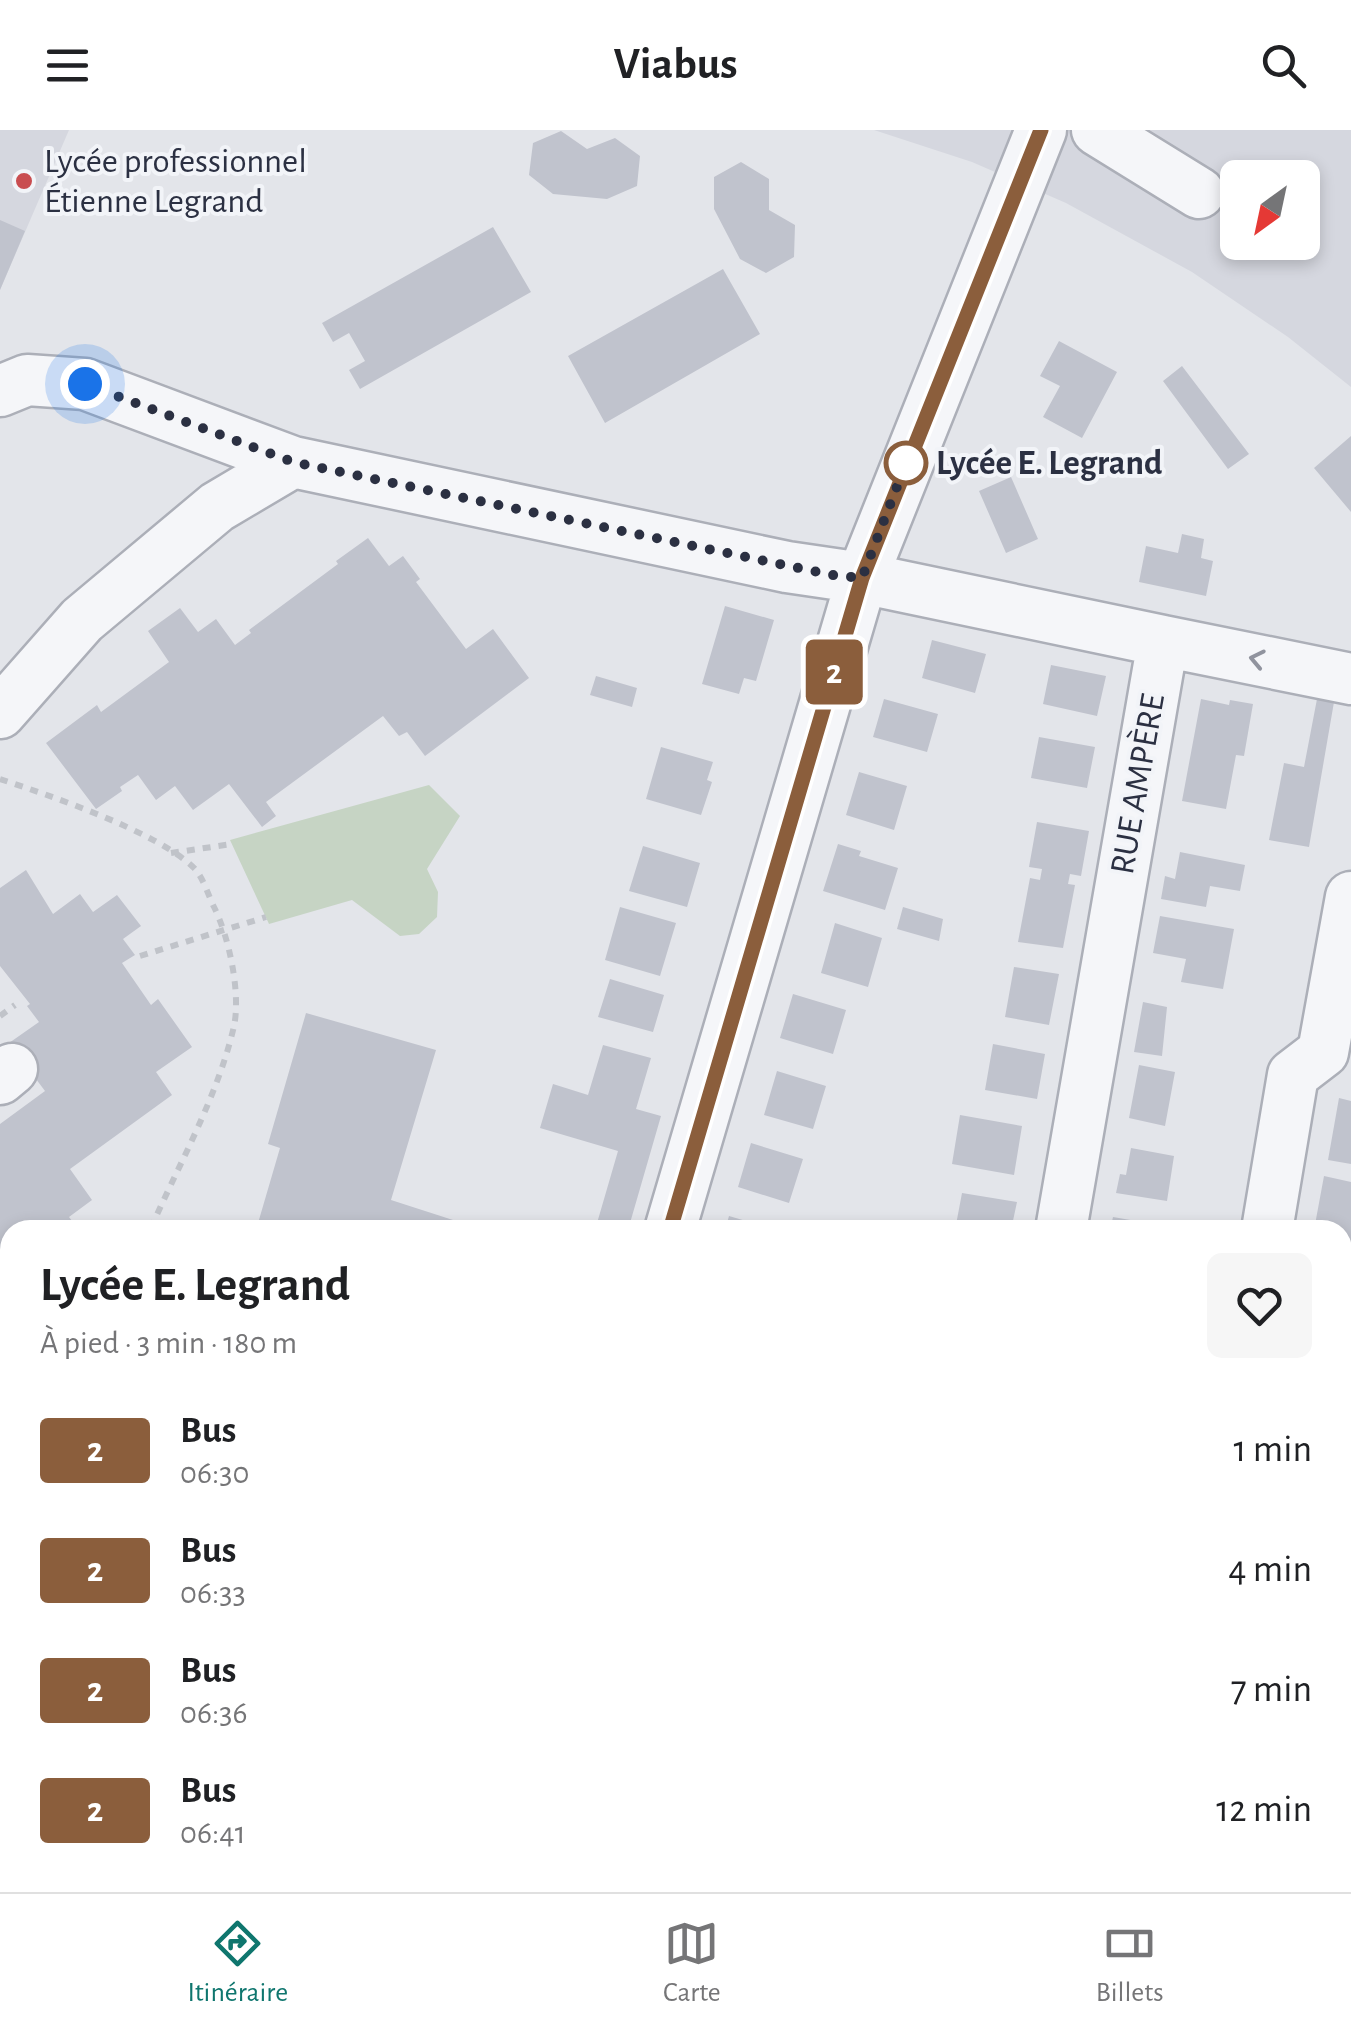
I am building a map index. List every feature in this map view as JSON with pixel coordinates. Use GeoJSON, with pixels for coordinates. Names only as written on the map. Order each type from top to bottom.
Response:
{"type":"FeatureCollection","features":[{"type":"Feature","properties":{"kind":"street"},"geometry":{"type":"LineString","coordinates":[[673,1220],[862,578],[1041,130]]}},
{"type":"Feature","properties":{"kind":"street"},"geometry":{"type":"LineString","coordinates":[[1098,130],[1198,194]]}},
{"type":"Feature","properties":{"kind":"street"},"geometry":{"type":"LineString","coordinates":[[0,392],[27,380],[85,384],[293,462],[787,568],[862,578],[1351,679]]}},
{"type":"Feature","properties":{"kind":"street"},"geometry":{"type":"LineString","coordinates":[[0,712],[82,620],[217,507],[293,462]]}},
{"type":"Feature","properties":{"kind":"street","name":"RUE AMPÈRE"},"geometry":{"type":"LineString","coordinates":[[1063,1220],[1163,641]]}},
{"type":"Feature","properties":{"kind":"street"},"geometry":{"type":"LineString","coordinates":[[1270,1220],[1294,1075],[1324,1052],[1351,897]]}},
{"type":"Feature","properties":{"kind":"path"},"geometry":{"type":"LineString","coordinates":[[0,779],[148,838],[195,868],[224,930],[233,970],[235,1023],[216,1082],[154,1220]]}},
{"type":"Feature","properties":{"kind":"path"},"geometry":{"type":"LineString","coordinates":[[170,853],[232,844]]}},
{"type":"Feature","properties":{"kind":"path"},"geometry":{"type":"LineString","coordinates":[[140,956],[266,917]]}},
{"type":"Feature","properties":{"kind":"path"},"geometry":{"type":"LineString","coordinates":[[0,1016],[15,1005]]}},
{"type":"Feature","properties":{"kind":"shaded area","name":"Lycée professionnel Étienne Legrand"},"geometry":{"type":"Polygon","coordinates":[[[0,130],[69,130],[0,290],[0,130]]]}},
{"type":"Feature","properties":{"kind":"shaded area"},"geometry":{"type":"Polygon","coordinates":[[[874,130],[1351,130],[1351,387],[1288,337],[1192,272],[1066,203],[972,162],[874,130]]]}},
{"type":"Feature","properties":{"kind":"green space"},"geometry":{"type":"Polygon","coordinates":[[[429,785],[460,816],[427,869],[438,892],[437,917],[419,934],[400,936],[352,900],[269,924],[230,840],[429,785]]]}},
{"type":"Feature","properties":{"kind":"building"},"geometry":{"type":"Polygon","coordinates":[[[561,131],[587,149],[615,138],[640,156],[637,186],[607,199],[553,194],[529,175],[533,143],[561,131]]]}},
{"type":"Feature","properties":{"kind":"building"},"geometry":{"type":"Polygon","coordinates":[[[741,162],[769,179],[769,210],[795,225],[794,257],[766,273],[740,259],[714,209],[714,177],[741,162]]]}},
{"type":"Feature","properties":{"kind":"building"},"geometry":{"type":"Polygon","coordinates":[[[0,220],[25,231],[0,290],[0,220]]]}},
{"type":"Feature","properties":{"kind":"building"},"geometry":{"type":"Polygon","coordinates":[[[493,227],[531,292],[360,389],[349,370],[365,361],[349,333],[333,342],[322,323],[493,227]]]}},
{"type":"Feature","properties":{"kind":"building"},"geometry":{"type":"Polygon","coordinates":[[[723,269],[760,334],[605,423],[568,356],[723,269]]]}},
{"type":"Feature","properties":{"kind":"building"},"geometry":{"type":"Polygon","coordinates":[[[1059,341],[1117,372],[1082,438],[1043,417],[1060,386],[1040,376],[1059,341]]]}},
{"type":"Feature","properties":{"kind":"building"},"geometry":{"type":"Polygon","coordinates":[[[1182,366],[1249,454],[1228,469],[1163,381],[1182,366]]]}},
{"type":"Feature","properties":{"kind":"building"},"geometry":{"type":"Polygon","coordinates":[[[1351,436],[1351,512],[1314,468],[1351,436]]]}},
{"type":"Feature","properties":{"kind":"building"},"geometry":{"type":"Polygon","coordinates":[[[1011,477],[1038,539],[1006,553],[979,491],[1011,477]]]}},
{"type":"Feature","properties":{"kind":"building"},"geometry":{"type":"Polygon","coordinates":[[[1182,534],[1204,539],[1201,558],[1213,561],[1206,596],[1139,582],[1146,546],[1178,553],[1182,534]]]}},
{"type":"Feature","properties":{"kind":"building"},"geometry":{"type":"Polygon","coordinates":[[[368,538],[389,566],[403,556],[420,579],[416,582],[466,649],[493,629],[529,678],[425,756],[407,732],[399,736],[383,716],[266,802],[276,816],[262,827],[229,784],[193,810],[175,786],[156,800],[138,775],[96,809],[46,743],[97,705],[101,712],[169,662],[148,631],[180,608],[198,632],[216,619],[235,645],[368,538]]]}},
{"type":"Feature","properties":{"kind":"building"},"geometry":{"type":"Polygon","coordinates":[[[725,606],[774,620],[756,681],[744,678],[739,694],[702,684],[725,606]]]}},
{"type":"Feature","properties":{"kind":"building"},"geometry":{"type":"Polygon","coordinates":[[[932,640],[986,654],[975,693],[922,678],[932,640]]]}},
{"type":"Feature","properties":{"kind":"building"},"geometry":{"type":"Polygon","coordinates":[[[1051,665],[1106,676],[1097,716],[1043,704],[1051,665]]]}},
{"type":"Feature","properties":{"kind":"building"},"geometry":{"type":"Polygon","coordinates":[[[596,676],[637,688],[632,707],[590,695],[596,676]]]}},
{"type":"Feature","properties":{"kind":"building"},"geometry":{"type":"Polygon","coordinates":[[[884,699],[938,714],[927,752],[873,737],[884,699]]]}},
{"type":"Feature","properties":{"kind":"building"},"geometry":{"type":"Polygon","coordinates":[[[1201,699],[1229,705],[1230,700],[1253,704],[1244,756],[1236,755],[1226,809],[1182,801],[1201,699]]]}},
{"type":"Feature","properties":{"kind":"building"},"geometry":{"type":"Polygon","coordinates":[[[1317,699],[1334,702],[1309,847],[1269,840],[1284,763],[1304,767],[1317,699]]]}},
{"type":"Feature","properties":{"kind":"building"},"geometry":{"type":"Polygon","coordinates":[[[1039,737],[1095,747],[1087,788],[1031,778],[1039,737]]]}},
{"type":"Feature","properties":{"kind":"building"},"geometry":{"type":"Polygon","coordinates":[[[661,747],[713,762],[707,780],[712,782],[701,815],[646,799],[661,747]]]}},
{"type":"Feature","properties":{"kind":"building"},"geometry":{"type":"Polygon","coordinates":[[[859,772],[907,786],[894,830],[846,815],[859,772]]]}},
{"type":"Feature","properties":{"kind":"building"},"geometry":{"type":"Polygon","coordinates":[[[1037,822],[1089,831],[1081,876],[1070,874],[1068,884],[1075,885],[1063,948],[1018,942],[1030,878],[1040,880],[1042,869],[1029,867],[1037,822]]]}},
{"type":"Feature","properties":{"kind":"building"},"geometry":{"type":"Polygon","coordinates":[[[838,844],[861,851],[859,856],[898,868],[885,910],[823,891],[838,844]]]}},
{"type":"Feature","properties":{"kind":"building"},"geometry":{"type":"Polygon","coordinates":[[[643,846],[700,863],[687,907],[629,891],[643,846]]]}},
{"type":"Feature","properties":{"kind":"building"},"geometry":{"type":"Polygon","coordinates":[[[1180,852],[1245,865],[1240,891],[1210,886],[1206,907],[1161,899],[1165,876],[1175,879],[1180,852]]]}},
{"type":"Feature","properties":{"kind":"building"},"geometry":{"type":"Polygon","coordinates":[[[26,870],[53,914],[80,894],[93,912],[117,895],[141,926],[123,939],[135,955],[122,963],[151,1005],[158,999],[192,1047],[156,1072],[172,1095],[70,1169],[92,1200],[69,1217],[71,1220],[0,1220],[0,1124],[45,1091],[9,1043],[39,1022],[0,966],[0,888],[26,870]]]}},
{"type":"Feature","properties":{"kind":"building"},"geometry":{"type":"Polygon","coordinates":[[[620,907],[676,923],[660,976],[605,960],[620,907]]]}},
{"type":"Feature","properties":{"kind":"building"},"geometry":{"type":"Polygon","coordinates":[[[903,907],[943,919],[939,941],[897,929],[903,907]]]}},
{"type":"Feature","properties":{"kind":"building"},"geometry":{"type":"Polygon","coordinates":[[[1160,916],[1234,929],[1223,989],[1181,982],[1186,959],[1153,953],[1160,916]]]}},
{"type":"Feature","properties":{"kind":"building"},"geometry":{"type":"Polygon","coordinates":[[[835,923],[882,938],[868,987],[821,973],[835,923]]]}},
{"type":"Feature","properties":{"kind":"building"},"geometry":{"type":"Polygon","coordinates":[[[1014,967],[1059,974],[1049,1025],[1005,1017],[1014,967]]]}},
{"type":"Feature","properties":{"kind":"building"},"geometry":{"type":"Polygon","coordinates":[[[610,979],[664,995],[653,1032],[598,1017],[610,979]]]}},
{"type":"Feature","properties":{"kind":"building"},"geometry":{"type":"Polygon","coordinates":[[[793,994],[846,1010],[833,1054],[780,1038],[793,994]]]}},
{"type":"Feature","properties":{"kind":"building"},"geometry":{"type":"Polygon","coordinates":[[[1143,1002],[1167,1007],[1162,1056],[1134,1052],[1143,1002]]]}},
{"type":"Feature","properties":{"kind":"building"},"geometry":{"type":"Polygon","coordinates":[[[306,1013],[436,1050],[391,1200],[453,1220],[259,1220],[280,1148],[268,1144],[306,1013]]]}},
{"type":"Feature","properties":{"kind":"building"},"geometry":{"type":"Polygon","coordinates":[[[993,1044],[1045,1054],[1037,1099],[985,1090],[993,1044]]]}},
{"type":"Feature","properties":{"kind":"building"},"geometry":{"type":"Polygon","coordinates":[[[603,1045],[651,1058],[636,1109],[661,1116],[631,1220],[598,1220],[618,1151],[540,1128],[553,1084],[588,1095],[603,1045]]]}},
{"type":"Feature","properties":{"kind":"building"},"geometry":{"type":"Polygon","coordinates":[[[1139,1065],[1175,1072],[1165,1126],[1129,1118],[1139,1065]]]}},
{"type":"Feature","properties":{"kind":"building"},"geometry":{"type":"Polygon","coordinates":[[[777,1071],[826,1086],[813,1129],[764,1115],[777,1071]]]}},
{"type":"Feature","properties":{"kind":"building"},"geometry":{"type":"Polygon","coordinates":[[[1339,1098],[1351,1101],[1351,1164],[1328,1160],[1339,1098]]]}},
{"type":"Feature","properties":{"kind":"building"},"geometry":{"type":"Polygon","coordinates":[[[960,1115],[1022,1126],[1014,1175],[952,1164],[960,1115]]]}},
{"type":"Feature","properties":{"kind":"building"},"geometry":{"type":"Polygon","coordinates":[[[751,1143],[803,1159],[789,1203],[738,1187],[751,1143]]]}},
{"type":"Feature","properties":{"kind":"building"},"geometry":{"type":"Polygon","coordinates":[[[1131,1148],[1174,1156],[1167,1201],[1116,1193],[1120,1174],[1126,1175],[1131,1148]]]}},
{"type":"Feature","properties":{"kind":"building"},"geometry":{"type":"Polygon","coordinates":[[[1324,1176],[1351,1182],[1351,1220],[1316,1220],[1324,1176]]]}},
{"type":"Feature","properties":{"kind":"building"},"geometry":{"type":"Polygon","coordinates":[[[962,1193],[1017,1202],[1013,1220],[957,1220],[962,1193]]]}},
{"type":"Feature","properties":{"kind":"bus line","name":"2"},"geometry":{"type":"LineString","coordinates":[[673,1220],[862,578],[1041,130]]}},
{"type":"Feature","properties":{"kind":"place","name":"Lycée professionnel Étienne Legrand"},"geometry":{"type":"Point","coordinates":[24,181]}},
{"type":"Feature","properties":{"kind":"place","name":"Lycée E. Legrand"},"geometry":{"type":"Point","coordinates":[906,463]}},
{"type":"Feature","properties":{"kind":"route"},"geometry":{"type":"LineString","coordinates":[[85,384],[293,462],[787,568],[862,578],[906,463]]}}]}
